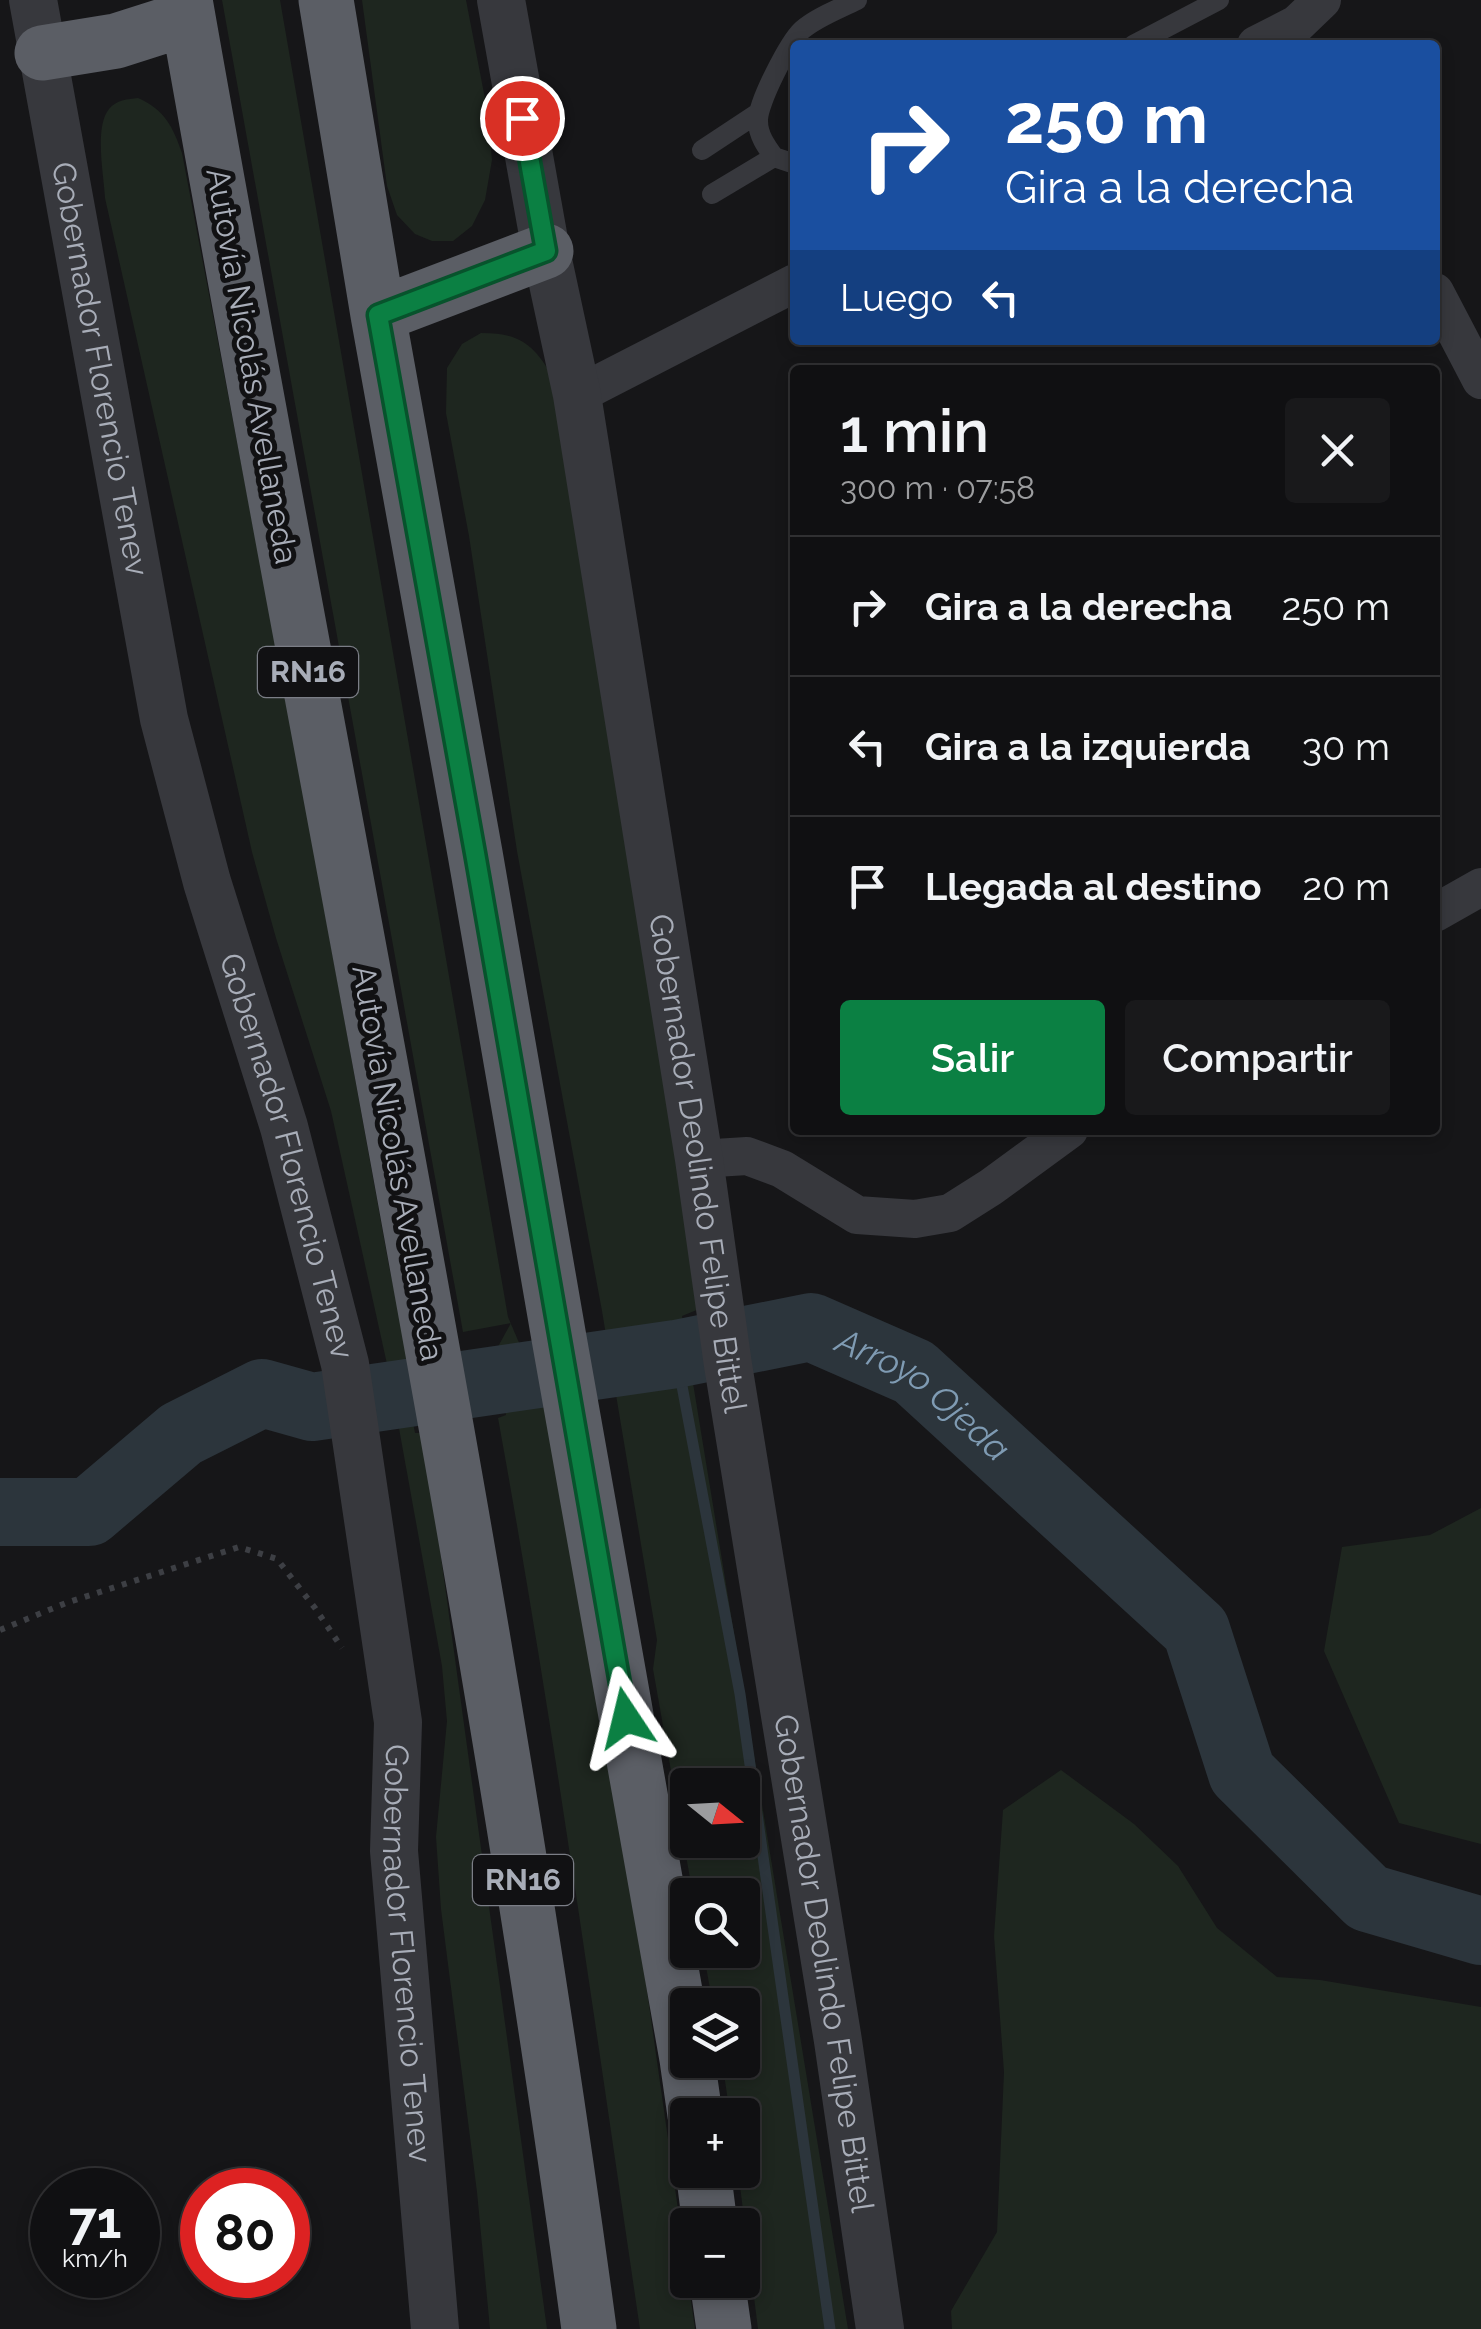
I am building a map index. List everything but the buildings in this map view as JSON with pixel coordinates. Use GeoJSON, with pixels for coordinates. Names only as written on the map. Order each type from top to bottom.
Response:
{"type":"FeatureCollection","features":[{"type":"Feature","properties":{"kind":"highway"},"geometry":{"type":"LineString","coordinates":[[326,0],[693,2098]]}},
{"type":"Feature","properties":{"kind":"highway"},"geometry":{"type":"LineString","coordinates":[[42,53],[116,40],[186,9]]}},
{"type":"Feature","properties":{"kind":"highway","name":"Autovía Nicolás Avellaneda"},"geometry":{"type":"LineString","coordinates":[[186,9],[432,1344],[534,1943],[589,2329]]}},
{"type":"Feature","properties":{"kind":"highway"},"geometry":{"type":"LineString","coordinates":[[378,315],[546,251]]}},
{"type":"Feature","properties":{"kind":"highway"},"geometry":{"type":"LineString","coordinates":[[720,2298],[724,2329]]}},
{"type":"Feature","properties":{"kind":"street","name":"Gobernador Florencio Tenev"},"geometry":{"type":"LineString","coordinates":[[34,0],[164,719],[206,882],[284,1127],[346,1364],[398,1722],[394,1851],[435,2329]]}},
{"type":"Feature","properties":{"kind":"street","name":"Gobernador Deolindo Felipe Bittel"},"geometry":{"type":"LineString","coordinates":[[502,0],[546,251],[577,395],[880,2329]]}},
{"type":"Feature","properties":{"kind":"street"},"geometry":{"type":"LineString","coordinates":[[1268,40],[1309,23]]}},
{"type":"Feature","properties":{"kind":"street"},"geometry":{"type":"LineString","coordinates":[[577,395],[790,285]]}},
{"type":"Feature","properties":{"kind":"street"},"geometry":{"type":"LineString","coordinates":[[1440,302],[1481,380]]}},
{"type":"Feature","properties":{"kind":"street"},"geometry":{"type":"LineString","coordinates":[[1440,910],[1481,887]]}},
{"type":"Feature","properties":{"kind":"street"},"geometry":{"type":"LineString","coordinates":[[699,1159],[747,1156],[782,1169],[857,1215],[915,1219],[950,1213],[1062,1135]]}},
{"type":"Feature","properties":{"kind":"lane"},"geometry":{"type":"LineString","coordinates":[[793,40],[814,22],[857,0]]}},
{"type":"Feature","properties":{"kind":"lane"},"geometry":{"type":"LineString","coordinates":[[1143,40],[1220,0]]}},
{"type":"Feature","properties":{"kind":"lane"},"geometry":{"type":"LineString","coordinates":[[790,44],[758,113],[759,132],[774,156],[790,162]]}},
{"type":"Feature","properties":{"kind":"lane"},"geometry":{"type":"LineString","coordinates":[[702,150],[758,113]]}},
{"type":"Feature","properties":{"kind":"lane"},"geometry":{"type":"LineString","coordinates":[[712,194],[774,156]]}},
{"type":"Feature","properties":{"kind":"path"},"geometry":{"type":"LineString","coordinates":[[0,1630],[66,1603],[239,1546],[277,1559],[343,1650]]}},
{"type":"Feature","properties":{"kind":"shaded area"},"geometry":{"type":"Polygon","coordinates":[[[222,0],[280,0],[511,1323],[463,1332],[222,0]]]}},
{"type":"Feature","properties":{"kind":"shaded area"},"geometry":{"type":"Polygon","coordinates":[[[362,0],[466,0],[487,109],[492,160],[485,200],[472,226],[453,241],[432,241],[415,234],[397,215],[387,186],[362,0]]]}},
{"type":"Feature","properties":{"kind":"shaded area"},"geometry":{"type":"Polygon","coordinates":[[[138,98],[167,120],[182,153],[411,1369],[403,1370],[415,1433],[424,1433],[547,2329],[490,2329],[441,1909],[436,1837],[447,1721],[442,1666],[389,1373],[331,1111],[252,852],[105,198],[101,139],[104,117],[122,100],[138,98]]]}},
{"type":"Feature","properties":{"kind":"shaded area"},"geometry":{"type":"Polygon","coordinates":[[[481,333],[495,334],[517,339],[534,350],[555,381],[704,1307],[682,1316],[756,1768],[671,1768],[653,1669],[657,1640],[602,1311],[517,851],[469,536],[446,413],[447,368],[462,344],[481,333]]]}},
{"type":"Feature","properties":{"kind":"shaded area"},"geometry":{"type":"Polygon","coordinates":[[[511,1323],[547,1408],[564,1406],[670,2153],[670,2188],[675,2188],[678,2208],[670,2208],[670,2298],[691,2298],[695,2329],[640,2329],[555,1759],[498,1418],[506,1415],[494,1354],[511,1323]]]}},
{"type":"Feature","properties":{"kind":"shaded area"},"geometry":{"type":"Polygon","coordinates":[[[1481,1508],[1481,1844],[1399,1823],[1324,1651],[1342,1547],[1430,1535],[1481,1508]]]}},
{"type":"Feature","properties":{"kind":"shaded area"},"geometry":{"type":"Polygon","coordinates":[[[1061,1770],[1134,1824],[1178,1866],[1217,1928],[1277,1977],[1320,1980],[1481,2007],[1481,2329],[952,2329],[951,2311],[997,2232],[1004,2072],[994,1936],[1003,1810],[1061,1770]]]}},
{"type":"Feature","properties":{"kind":"shaded area"},"geometry":{"type":"Polygon","coordinates":[[[760,1792],[848,2329],[758,2329],[754,2298],[760,2298],[760,2208],[743,2208],[740,2188],[760,2188],[760,2098],[728,2098],[725,2078],[760,2078],[760,1988],[710,1988],[706,1968],[760,1968],[760,1878],[690,1878],[686,1858],[760,1858],[760,1792]]]}},
{"type":"Feature","properties":{"kind":"waterway","name":"Arroyo Ojeda"},"geometry":{"type":"LineString","coordinates":[[0,1512],[89,1512],[181,1434],[262,1393],[312,1407],[676,1354],[811,1327],[914,1372],[1196,1630],[1242,1773],[1368,1898],[1481,1931]]}},
{"type":"Feature","properties":{"kind":"waterway"},"geometry":{"type":"LineString","coordinates":[[676,1354],[740,1694],[830,2329]]}},
{"type":"Feature","properties":{"kind":"route"},"geometry":{"type":"LineString","coordinates":[[522,118],[546,251],[378,315],[626,1718]]}}]}
